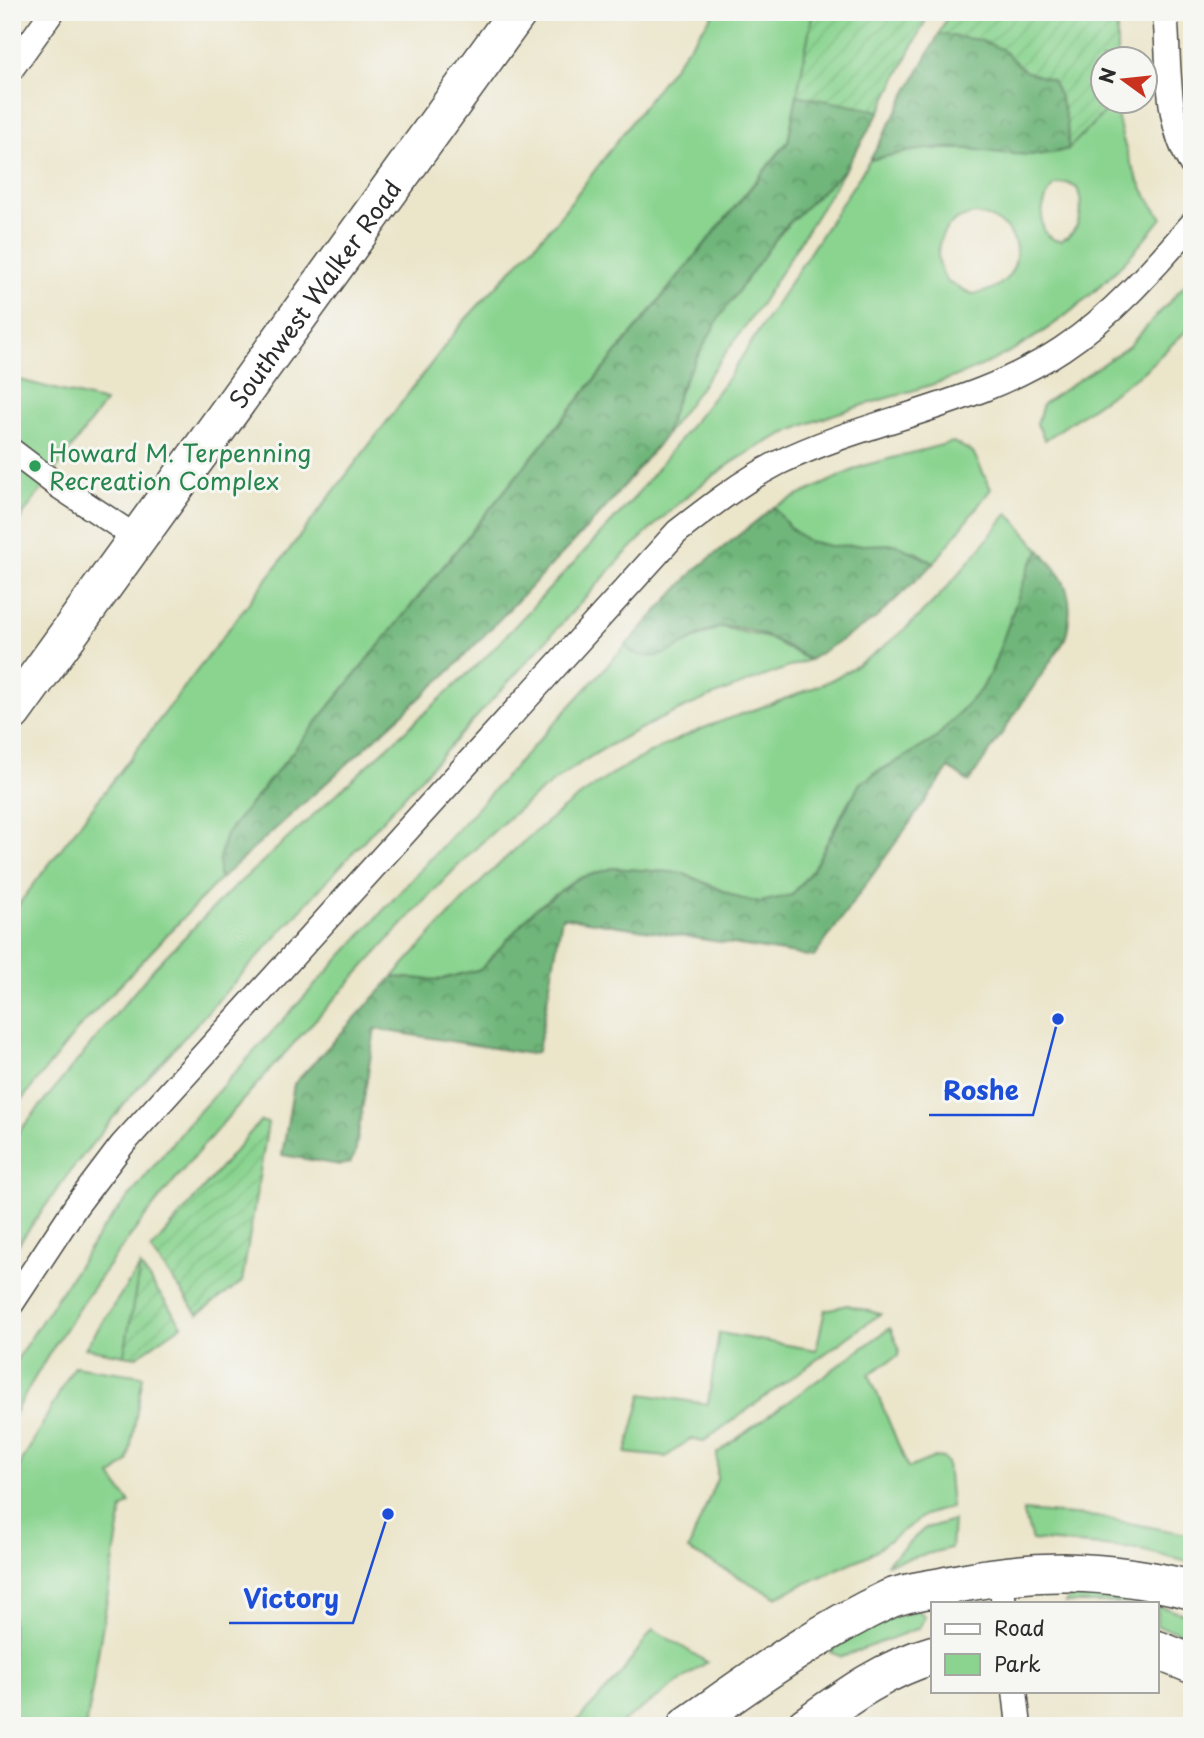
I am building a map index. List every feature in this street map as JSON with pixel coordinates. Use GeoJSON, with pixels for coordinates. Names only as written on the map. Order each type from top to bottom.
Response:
{"type":"FeatureCollection","features":[{"type":"Feature","properties":{"kind":"main road","name":"Southwest Walker Road"},"geometry":{"type":"LineString","coordinates":[[12,712],[517,12]]}},
{"type":"Feature","properties":{"kind":"main road"},"geometry":{"type":"LineString","coordinates":[[687,1726],[807,1641],[892,1598],[1001,1589],[1076,1571],[1143,1577],[1192,1590]]}},
{"type":"Feature","properties":{"kind":"main road"},"geometry":{"type":"LineString","coordinates":[[1158,1650],[1192,1664]]}},
{"type":"Feature","properties":{"kind":"main road"},"geometry":{"type":"LineString","coordinates":[[806,1726],[852,1693],[910,1661],[931,1656]]}},
{"type":"Feature","properties":{"kind":"lane"},"geometry":{"type":"LineString","coordinates":[[12,68],[52,12]]}},
{"type":"Feature","properties":{"kind":"lane"},"geometry":{"type":"LineString","coordinates":[[1165,12],[1168,79],[1175,122],[1192,165]]}},
{"type":"Feature","properties":{"kind":"lane"},"geometry":{"type":"LineString","coordinates":[[12,1303],[76,1206],[122,1145],[677,532],[727,493],[778,463],[962,400],[1010,379],[1063,349],[1111,311],[1192,224]]}},
{"type":"Feature","properties":{"kind":"lane"},"geometry":{"type":"LineString","coordinates":[[12,451],[57,485],[137,538]]}},
{"type":"Feature","properties":{"kind":"lane"},"geometry":{"type":"LineString","coordinates":[[1015,1692],[1019,1726]]}},
{"type":"Feature","properties":{"kind":"green space"},"geometry":{"type":"Polygon","coordinates":[[[715,12],[813,12],[788,141],[226,834],[219,859],[219,880],[80,1027],[12,1112],[12,913],[463,322],[554,224],[715,12]]]}},
{"type":"Feature","properties":{"kind":"green space"},"geometry":{"type":"Polygon","coordinates":[[[813,12],[930,12],[880,111],[797,95],[813,12]]]}},
{"type":"Feature","properties":{"kind":"green space"},"geometry":{"type":"Polygon","coordinates":[[[949,12],[1117,12],[1117,46],[1088,46],[1088,116],[1100,116],[1068,149],[1065,113],[1052,80],[1025,71],[1002,49],[980,40],[939,34],[949,12]]]}},
{"type":"Feature","properties":{"kind":"green space"},"geometry":{"type":"Polygon","coordinates":[[[939,34],[980,40],[1002,49],[1025,71],[1052,80],[1065,113],[1068,149],[1024,155],[941,148],[910,151],[870,160],[939,34]]]}},
{"type":"Feature","properties":{"kind":"green space"},"geometry":{"type":"Polygon","coordinates":[[[797,95],[880,111],[846,168],[783,229],[719,318],[680,388],[665,436],[602,512],[451,670],[219,880],[219,859],[226,834],[788,142],[797,95]]]}},
{"type":"Feature","properties":{"kind":"green space"},"geometry":{"type":"Polygon","coordinates":[[[1101,116],[1118,116],[1121,134],[1137,177],[1162,218],[1140,245],[1092,294],[1039,335],[979,367],[946,380],[792,430],[731,463],[676,506],[625,554],[129,1098],[71,1170],[12,1253],[12,1140],[155,967],[226,895],[486,657],[634,498],[728,378],[870,160],[917,149],[1068,149],[1101,116]],[[1067,183],[1055,185],[1046,199],[1043,226],[1052,239],[1061,241],[1068,237],[1077,225],[1081,203],[1077,188],[1067,183]],[[975,214],[963,217],[946,230],[938,249],[947,282],[972,294],[991,289],[1005,280],[1013,268],[1016,255],[1014,241],[1007,229],[994,219],[975,214]]]}},
{"type":"Feature","properties":{"kind":"green space"},"geometry":{"type":"Polygon","coordinates":[[[846,168],[759,307],[665,436],[694,360],[736,289],[788,225],[846,168]]]}},
{"type":"Feature","properties":{"kind":"green space"},"geometry":{"type":"Polygon","coordinates":[[[1192,277],[1192,324],[1186,331],[1143,372],[1045,440],[1037,424],[1043,404],[1129,346],[1192,277]]]}},
{"type":"Feature","properties":{"kind":"green space","name":"Howard M. Terpenning Recreation Complex"},"geometry":{"type":"Polygon","coordinates":[[[12,378],[105,402],[12,530],[12,378]]]}},
{"type":"Feature","properties":{"kind":"green space"},"geometry":{"type":"Polygon","coordinates":[[[953,442],[973,452],[991,489],[934,563],[914,551],[830,546],[808,541],[790,528],[774,507],[862,466],[953,442]]]}},
{"type":"Feature","properties":{"kind":"green space"},"geometry":{"type":"Polygon","coordinates":[[[774,507],[790,528],[808,541],[830,546],[895,544],[934,563],[875,619],[809,660],[768,637],[735,627],[712,630],[678,648],[654,656],[642,656],[629,650],[626,645],[695,570],[774,507]]]}},
{"type":"Feature","properties":{"kind":"green space"},"geometry":{"type":"Polygon","coordinates":[[[1008,513],[1040,550],[1029,567],[993,667],[983,687],[935,739],[920,750],[875,772],[849,800],[813,869],[792,895],[761,902],[744,900],[682,873],[613,868],[577,879],[534,910],[481,969],[438,980],[393,977],[492,871],[519,846],[575,800],[618,771],[672,742],[714,724],[819,686],[885,646],[930,606],[1008,513]]]}},
{"type":"Feature","properties":{"kind":"green space"},"geometry":{"type":"Polygon","coordinates":[[[1040,550],[1057,571],[1067,591],[1070,613],[1065,640],[969,782],[949,768],[814,957],[562,917],[538,1051],[531,1054],[375,1029],[355,1154],[350,1163],[340,1165],[282,1155],[294,1084],[393,977],[438,980],[481,969],[534,910],[577,879],[613,868],[682,873],[744,900],[761,902],[792,895],[813,869],[860,783],[935,739],[983,687],[993,667],[1029,567],[1040,550]]]}},
{"type":"Feature","properties":{"kind":"green space"},"geometry":{"type":"Polygon","coordinates":[[[722,627],[768,638],[809,660],[718,694],[658,720],[601,750],[542,791],[483,841],[256,1085],[167,1189],[85,1299],[12,1418],[12,1368],[101,1231],[187,1125],[626,645],[629,650],[644,653],[667,652],[722,627]]]}},
{"type":"Feature","properties":{"kind":"green space"},"geometry":{"type":"Polygon","coordinates":[[[260,1121],[268,1123],[242,1282],[198,1314],[151,1250],[260,1121]]]}},
{"type":"Feature","properties":{"kind":"green space"},"geometry":{"type":"Polygon","coordinates":[[[140,1266],[124,1355],[85,1348],[140,1266]]]}},
{"type":"Feature","properties":{"kind":"green space"},"geometry":{"type":"Polygon","coordinates":[[[140,1266],[182,1325],[136,1357],[124,1355],[140,1266]]]}},
{"type":"Feature","properties":{"kind":"green space"},"geometry":{"type":"Polygon","coordinates":[[[847,1305],[880,1314],[704,1441],[690,1439],[666,1457],[626,1453],[642,1394],[708,1404],[719,1333],[816,1350],[825,1310],[847,1305]]]}},
{"type":"Feature","properties":{"kind":"green space"},"geometry":{"type":"Polygon","coordinates":[[[890,1328],[899,1348],[898,1356],[869,1374],[908,1468],[935,1457],[943,1458],[947,1463],[951,1507],[925,1515],[869,1555],[776,1597],[688,1550],[717,1479],[717,1453],[890,1328]]]}},
{"type":"Feature","properties":{"kind":"green space"},"geometry":{"type":"Polygon","coordinates":[[[74,1366],[143,1376],[128,1462],[111,1476],[130,1503],[122,1509],[86,1726],[12,1726],[12,1480],[74,1366]]]}},
{"type":"Feature","properties":{"kind":"green space"},"geometry":{"type":"Polygon","coordinates":[[[1023,1511],[1098,1517],[1192,1535],[1192,1563],[1136,1549],[1032,1540],[1023,1511]]]}},
{"type":"Feature","properties":{"kind":"green space"},"geometry":{"type":"Polygon","coordinates":[[[953,1520],[951,1548],[886,1564],[924,1529],[953,1520]]]}},
{"type":"Feature","properties":{"kind":"green space"},"geometry":{"type":"Polygon","coordinates":[[[1077,1593],[1139,1602],[1066,1602],[1070,1595],[1077,1593]]]}},
{"type":"Feature","properties":{"kind":"green space"},"geometry":{"type":"Polygon","coordinates":[[[1158,1606],[1192,1616],[1192,1636],[1158,1626],[1158,1606]]]}},
{"type":"Feature","properties":{"kind":"green space"},"geometry":{"type":"Polygon","coordinates":[[[918,1610],[925,1617],[919,1628],[842,1657],[830,1652],[873,1623],[918,1610]]]}},
{"type":"Feature","properties":{"kind":"green space"},"geometry":{"type":"Polygon","coordinates":[[[653,1629],[707,1662],[617,1726],[572,1726],[618,1678],[653,1629]]]}},
{"type":"Feature","properties":{"kind":"place","name":"Howard M. Terpenning Recreation Complex"},"geometry":{"type":"Point","coordinates":[35,466]}},
{"type":"Feature","properties":{"kind":"place","name":"Roshe"},"geometry":{"type":"Point","coordinates":[1058,1019]}},
{"type":"Feature","properties":{"kind":"place","name":"Victory"},"geometry":{"type":"Point","coordinates":[388,1514]}}]}
